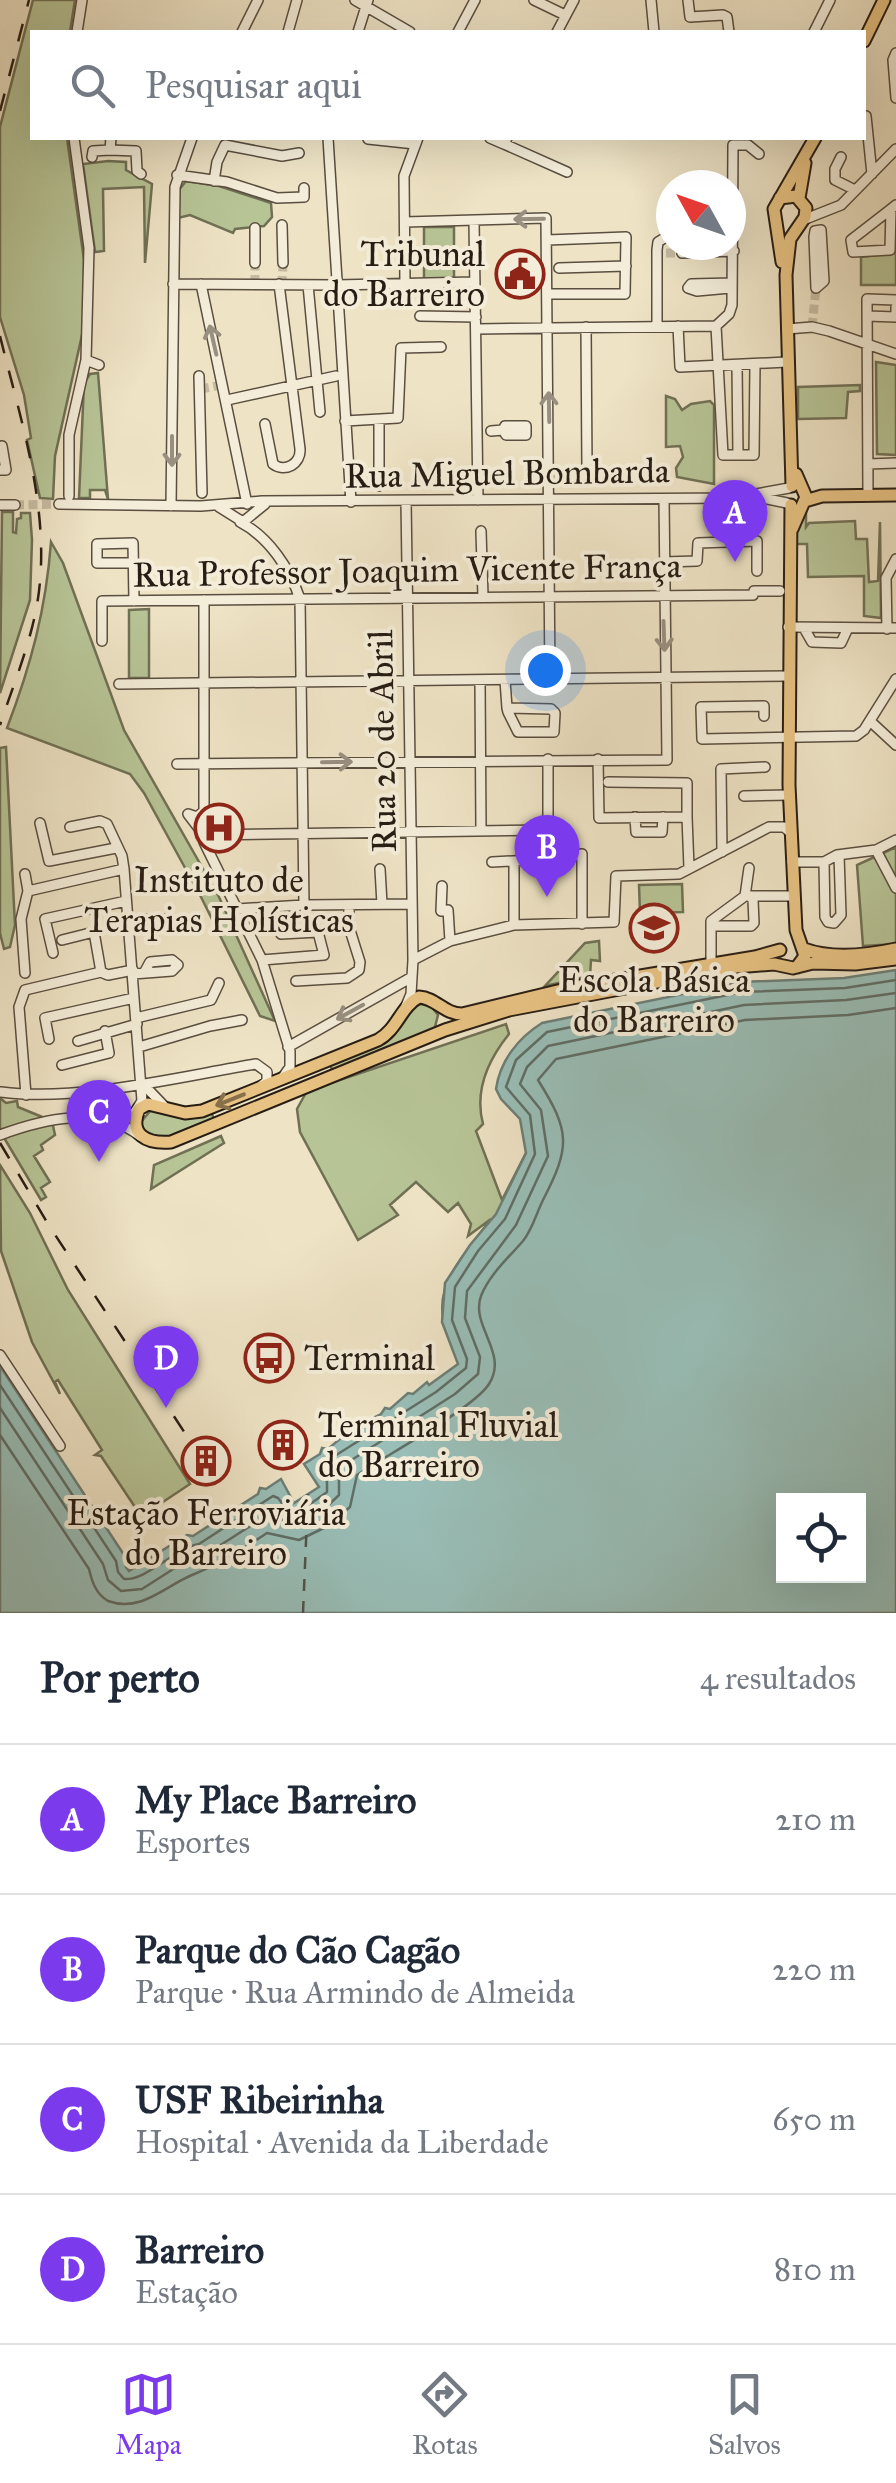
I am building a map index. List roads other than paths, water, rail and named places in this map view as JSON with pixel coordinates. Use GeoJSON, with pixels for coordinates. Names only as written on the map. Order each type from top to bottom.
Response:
{"type":"FeatureCollection","features":[{"type":"Feature","properties":{"kind":"main road"},"geometry":{"type":"LineString","coordinates":[[866,37],[884,0]]}},
{"type":"Feature","properties":{"kind":"main road"},"geometry":{"type":"LineString","coordinates":[[791,967],[780,961],[790,925],[789,536],[797,496],[787,362],[786,276],[790,239],[806,208],[801,199],[812,140]]}},
{"type":"Feature","properties":{"kind":"main road"},"geometry":{"type":"LineString","coordinates":[[786,276],[774,208],[807,154]]}},
{"type":"Feature","properties":{"kind":"main road"},"geometry":{"type":"LineString","coordinates":[[780,198],[788,195],[801,199]]}},
{"type":"Feature","properties":{"kind":"main road"},"geometry":{"type":"LineString","coordinates":[[777,220],[788,227],[801,222]]}},
{"type":"Feature","properties":{"kind":"main road","name":"Rua Miguel Bombarda"},"geometry":{"type":"LineString","coordinates":[[797,496],[896,495]]}},
{"type":"Feature","properties":{"kind":"main road"},"geometry":{"type":"LineString","coordinates":[[791,967],[804,960],[796,930],[792,863]]}},
{"type":"Feature","properties":{"kind":"main road"},"geometry":{"type":"LineString","coordinates":[[896,949],[819,954],[792,941],[768,954],[574,987],[462,1014],[434,1002],[414,999],[404,1008],[395,1028],[384,1037],[196,1112],[178,1112],[153,1104],[139,1109],[135,1125],[140,1136],[158,1143],[181,1139],[446,1030],[559,999],[736,967],[896,959]]}},
{"type":"Feature","properties":{"kind":"main road"},"geometry":{"type":"LineString","coordinates":[[428,1039],[442,1021],[434,1002]]}},
{"type":"Feature","properties":{"kind":"street"},"geometry":{"type":"LineString","coordinates":[[78,30],[82,0]]}},
{"type":"Feature","properties":{"kind":"street"},"geometry":{"type":"LineString","coordinates":[[246,30],[258,0]]}},
{"type":"Feature","properties":{"kind":"street"},"geometry":{"type":"LineString","coordinates":[[289,30],[297,0]]}},
{"type":"Feature","properties":{"kind":"street"},"geometry":{"type":"LineString","coordinates":[[355,0],[367,3],[407,30]]}},
{"type":"Feature","properties":{"kind":"street"},"geometry":{"type":"LineString","coordinates":[[459,30],[475,0]]}},
{"type":"Feature","properties":{"kind":"street"},"geometry":{"type":"LineString","coordinates":[[534,0],[565,15]]}},
{"type":"Feature","properties":{"kind":"street"},"geometry":{"type":"LineString","coordinates":[[557,30],[574,0]]}},
{"type":"Feature","properties":{"kind":"street"},"geometry":{"type":"LineString","coordinates":[[651,0],[654,30]]}},
{"type":"Feature","properties":{"kind":"street"},"geometry":{"type":"LineString","coordinates":[[688,0],[690,16],[723,14],[729,30]]}},
{"type":"Feature","properties":{"kind":"street"},"geometry":{"type":"LineString","coordinates":[[815,30],[830,0]]}},
{"type":"Feature","properties":{"kind":"street"},"geometry":{"type":"LineString","coordinates":[[359,30],[367,3]]}},
{"type":"Feature","properties":{"kind":"street"},"geometry":{"type":"LineString","coordinates":[[896,52],[896,98]]}},
{"type":"Feature","properties":{"kind":"street"},"geometry":{"type":"LineString","coordinates":[[866,116],[872,174]]}},
{"type":"Feature","properties":{"kind":"street"},"geometry":{"type":"LineString","coordinates":[[69,496],[69,435],[86,360],[89,248],[74,140]]}},
{"type":"Feature","properties":{"kind":"street"},"geometry":{"type":"LineString","coordinates":[[110,150],[111,140]]}},
{"type":"Feature","properties":{"kind":"street"},"geometry":{"type":"LineString","coordinates":[[172,506],[177,175],[191,140]]}},
{"type":"Feature","properties":{"kind":"street"},"geometry":{"type":"LineString","coordinates":[[328,140],[351,502]]}},
{"type":"Feature","properties":{"kind":"street"},"geometry":{"type":"LineString","coordinates":[[405,284],[404,176],[417,141]]}},
{"type":"Feature","properties":{"kind":"street"},"geometry":{"type":"LineString","coordinates":[[506,141],[567,172]]}},
{"type":"Feature","properties":{"kind":"street"},"geometry":{"type":"LineString","coordinates":[[733,170],[733,145],[748,144],[759,154]]}},
{"type":"Feature","properties":{"kind":"street"},"geometry":{"type":"LineString","coordinates":[[214,181],[220,152],[226,145],[282,156],[299,153]]}},
{"type":"Feature","properties":{"kind":"street"},"geometry":{"type":"LineString","coordinates":[[801,222],[834,210],[896,148]]}},
{"type":"Feature","properties":{"kind":"street"},"geometry":{"type":"LineString","coordinates":[[92,157],[92,151],[136,151],[136,170],[141,174]]}},
{"type":"Feature","properties":{"kind":"street"},"geometry":{"type":"LineString","coordinates":[[841,157],[834,180],[856,190]]}},
{"type":"Feature","properties":{"kind":"street"},"geometry":{"type":"LineString","coordinates":[[177,175],[276,198],[304,197],[304,188]]}},
{"type":"Feature","properties":{"kind":"street"},"geometry":{"type":"LineString","coordinates":[[801,199],[822,212]]}},
{"type":"Feature","properties":{"kind":"street"},"geometry":{"type":"LineString","coordinates":[[894,207],[890,250],[853,252],[852,240],[894,207]]}},
{"type":"Feature","properties":{"kind":"street"},"geometry":{"type":"LineString","coordinates":[[406,222],[546,218],[550,680]]}},
{"type":"Feature","properties":{"kind":"street"},"geometry":{"type":"LineString","coordinates":[[474,222],[478,500]]}},
{"type":"Feature","properties":{"kind":"street"},"geometry":{"type":"LineString","coordinates":[[282,224],[282,263]]}},
{"type":"Feature","properties":{"kind":"street"},"geometry":{"type":"LineString","coordinates":[[255,228],[255,263]]}},
{"type":"Feature","properties":{"kind":"street"},"geometry":{"type":"LineString","coordinates":[[821,230],[824,281],[816,288],[814,286],[814,237],[815,231],[821,230]]}},
{"type":"Feature","properties":{"kind":"street"},"geometry":{"type":"LineString","coordinates":[[547,240],[626,238],[625,294],[547,294]]}},
{"type":"Feature","properties":{"kind":"street"},"geometry":{"type":"LineString","coordinates":[[657,326],[661,260]]}},
{"type":"Feature","properties":{"kind":"street"},"geometry":{"type":"LineString","coordinates":[[420,316],[548,327],[716,326],[729,314],[732,305],[732,260]]}},
{"type":"Feature","properties":{"kind":"street"},"geometry":{"type":"LineString","coordinates":[[559,268],[626,266]]}},
{"type":"Feature","properties":{"kind":"street"},"geometry":{"type":"LineString","coordinates":[[173,284],[336,286],[474,282]]}},
{"type":"Feature","properties":{"kind":"street"},"geometry":{"type":"LineString","coordinates":[[201,284],[247,508],[300,599],[304,904]]}},
{"type":"Feature","properties":{"kind":"street"},"geometry":{"type":"LineString","coordinates":[[265,424],[273,464],[281,468],[291,466],[300,454],[279,284]]}},
{"type":"Feature","properties":{"kind":"street"},"geometry":{"type":"LineString","coordinates":[[308,285],[320,412]]}},
{"type":"Feature","properties":{"kind":"street"},"geometry":{"type":"LineString","coordinates":[[867,316],[896,316],[896,303],[867,299],[867,316],[867,344],[868,496]]}},
{"type":"Feature","properties":{"kind":"street"},"geometry":{"type":"LineString","coordinates":[[678,326],[680,366],[787,362]]}},
{"type":"Feature","properties":{"kind":"street"},"geometry":{"type":"LineString","coordinates":[[716,326],[722,454],[754,454],[755,364]]}},
{"type":"Feature","properties":{"kind":"street"},"geometry":{"type":"LineString","coordinates":[[586,327],[587,469]]}},
{"type":"Feature","properties":{"kind":"street"},"geometry":{"type":"LineString","coordinates":[[787,329],[812,327],[896,354]]}},
{"type":"Feature","properties":{"kind":"street"},"geometry":{"type":"LineString","coordinates":[[345,421],[394,420],[400,414],[401,348],[441,347]]}},
{"type":"Feature","properties":{"kind":"street"},"geometry":{"type":"LineString","coordinates":[[86,360],[98,364]]}},
{"type":"Feature","properties":{"kind":"street"},"geometry":{"type":"LineString","coordinates":[[737,364],[738,455]]}},
{"type":"Feature","properties":{"kind":"street"},"geometry":{"type":"LineString","coordinates":[[199,376],[202,493]]}},
{"type":"Feature","properties":{"kind":"street"},"geometry":{"type":"LineString","coordinates":[[226,400],[336,376]]}},
{"type":"Feature","properties":{"kind":"street"},"geometry":{"type":"LineString","coordinates":[[379,421],[380,486]]}},
{"type":"Feature","properties":{"kind":"street"},"geometry":{"type":"LineString","coordinates":[[491,431],[503,430]]}},
{"type":"Feature","properties":{"kind":"street"},"geometry":{"type":"LineString","coordinates":[[0,432],[3,470]]}},
{"type":"Feature","properties":{"kind":"street"},"geometry":{"type":"LineString","coordinates":[[868,464],[896,463]]}},
{"type":"Feature","properties":{"kind":"street","name":"Rua Miguel Bombarda"},"geometry":{"type":"LineString","coordinates":[[60,504],[247,508],[268,503],[797,496]]}},
{"type":"Feature","properties":{"kind":"street"},"geometry":{"type":"LineString","coordinates":[[178,764],[667,760],[664,499]]}},
{"type":"Feature","properties":{"kind":"street","name":"Rua 20 de Abril"},"geometry":{"type":"LineString","coordinates":[[404,1008],[412,978],[406,501]]}},
{"type":"Feature","properties":{"kind":"street"},"geometry":{"type":"LineString","coordinates":[[0,505],[15,505]]}},
{"type":"Feature","properties":{"kind":"street","name":"Rua Miguel Bombarda"},"geometry":{"type":"LineString","coordinates":[[216,506],[237,519],[248,520],[247,508]]}},
{"type":"Feature","properties":{"kind":"street"},"geometry":{"type":"LineString","coordinates":[[247,508],[233,510],[237,519],[257,531]]}},
{"type":"Feature","properties":{"kind":"street"},"geometry":{"type":"LineString","coordinates":[[481,531],[483,597]]}},
{"type":"Feature","properties":{"kind":"street"},"geometry":{"type":"LineString","coordinates":[[664,562],[697,561],[698,542],[757,541],[757,572]]}},
{"type":"Feature","properties":{"kind":"street"},"geometry":{"type":"LineString","coordinates":[[133,563],[97,563],[97,544],[133,543],[134,601]]}},
{"type":"Feature","properties":{"kind":"street"},"geometry":{"type":"LineString","coordinates":[[788,627],[804,628],[812,642],[842,643],[848,628],[891,628],[886,578],[896,559]]}},
{"type":"Feature","properties":{"kind":"street","name":"Rua Professor Joaquim Vicente França"},"geometry":{"type":"LineString","coordinates":[[102,641],[102,601],[780,591]]}},
{"type":"Feature","properties":{"kind":"street"},"geometry":{"type":"LineString","coordinates":[[204,600],[204,842],[262,960],[289,1049],[290,1067],[281,1080]]}},
{"type":"Feature","properties":{"kind":"street"},"geometry":{"type":"LineString","coordinates":[[119,684],[789,676]]}},
{"type":"Feature","properties":{"kind":"street"},"geometry":{"type":"LineString","coordinates":[[764,716],[764,706],[702,707],[702,739],[856,736],[896,679]]}},
{"type":"Feature","properties":{"kind":"street"},"geometry":{"type":"LineString","coordinates":[[480,680],[481,830]]}},
{"type":"Feature","properties":{"kind":"street"},"geometry":{"type":"LineString","coordinates":[[505,680],[507,708],[520,734],[554,732],[556,713],[551,709],[507,708]]}},
{"type":"Feature","properties":{"kind":"street"},"geometry":{"type":"LineString","coordinates":[[870,721],[896,746]]}},
{"type":"Feature","properties":{"kind":"street"},"geometry":{"type":"LineString","coordinates":[[598,759],[599,818],[686,817]]}},
{"type":"Feature","properties":{"kind":"street"},"geometry":{"type":"LineString","coordinates":[[204,835],[548,830],[548,760]]}},
{"type":"Feature","properties":{"kind":"street"},"geometry":{"type":"LineString","coordinates":[[722,852],[720,768],[765,767]]}},
{"type":"Feature","properties":{"kind":"street"},"geometry":{"type":"LineString","coordinates":[[608,782],[687,783],[690,868]]}},
{"type":"Feature","properties":{"kind":"street"},"geometry":{"type":"LineString","coordinates":[[744,796],[790,795]]}},
{"type":"Feature","properties":{"kind":"street"},"geometry":{"type":"LineString","coordinates":[[204,809],[198,817],[188,814],[204,835]]}},
{"type":"Feature","properties":{"kind":"street"},"geometry":{"type":"LineString","coordinates":[[70,827],[104,821],[109,827],[122,856],[136,972],[134,998],[142,1083],[139,1109],[103,1121]]}},
{"type":"Feature","properties":{"kind":"street"},"geometry":{"type":"LineString","coordinates":[[40,822],[48,861],[116,848]]}},
{"type":"Feature","properties":{"kind":"street"},"geometry":{"type":"LineString","coordinates":[[412,960],[450,941],[514,925],[614,922],[616,876],[679,874],[769,827],[784,827],[791,833]]}},
{"type":"Feature","properties":{"kind":"street"},"geometry":{"type":"LineString","coordinates":[[792,863],[824,862],[839,855],[876,850],[896,840]]}},
{"type":"Feature","properties":{"kind":"street"},"geometry":{"type":"LineString","coordinates":[[876,850],[896,888]]}},
{"type":"Feature","properties":{"kind":"street"},"geometry":{"type":"LineString","coordinates":[[492,862],[582,854],[582,924]]}},
{"type":"Feature","properties":{"kind":"street"},"geometry":{"type":"LineString","coordinates":[[824,862],[825,916],[834,924],[841,915],[839,855]]}},
{"type":"Feature","properties":{"kind":"street"},"geometry":{"type":"LineString","coordinates":[[514,861],[514,925]]}},
{"type":"Feature","properties":{"kind":"street"},"geometry":{"type":"LineString","coordinates":[[748,896],[749,868]]}},
{"type":"Feature","properties":{"kind":"street"},"geometry":{"type":"LineString","coordinates":[[28,891],[124,869]]}},
{"type":"Feature","properties":{"kind":"street"},"geometry":{"type":"LineString","coordinates":[[380,869],[382,904]]}},
{"type":"Feature","properties":{"kind":"street"},"geometry":{"type":"LineString","coordinates":[[25,972],[21,919],[28,891],[26,874]]}},
{"type":"Feature","properties":{"kind":"street"},"geometry":{"type":"LineString","coordinates":[[442,886],[441,910],[448,910],[450,941]]}},
{"type":"Feature","properties":{"kind":"street"},"geometry":{"type":"LineString","coordinates":[[711,962],[711,921],[748,896],[789,896]]}},
{"type":"Feature","properties":{"kind":"street"},"geometry":{"type":"LineString","coordinates":[[711,926],[751,926],[754,900],[748,896]]}},
{"type":"Feature","properties":{"kind":"street"},"geometry":{"type":"LineString","coordinates":[[53,953],[45,919],[126,901]]}},
{"type":"Feature","properties":{"kind":"street"},"geometry":{"type":"LineString","coordinates":[[237,909],[304,904],[412,904]]}},
{"type":"Feature","properties":{"kind":"street"},"geometry":{"type":"LineString","coordinates":[[296,981],[347,978],[359,970],[349,927],[349,905]]}},
{"type":"Feature","properties":{"kind":"street"},"geometry":{"type":"LineString","coordinates":[[128,918],[170,918]]}},
{"type":"Feature","properties":{"kind":"street"},"geometry":{"type":"LineString","coordinates":[[62,940],[94,932],[101,972]]}},
{"type":"Feature","properties":{"kind":"street"},"geometry":{"type":"LineString","coordinates":[[262,960],[324,955],[318,932],[281,934]]}},
{"type":"Feature","properties":{"kind":"street"},"geometry":{"type":"LineString","coordinates":[[26,1096],[19,1008],[25,990],[101,972],[108,976],[136,972]]}},
{"type":"Feature","properties":{"kind":"street"},"geometry":{"type":"LineString","coordinates":[[289,1049],[412,978],[434,1002]]}},
{"type":"Feature","properties":{"kind":"street"},"geometry":{"type":"LineString","coordinates":[[78,1041],[211,1000],[219,983]]}},
{"type":"Feature","properties":{"kind":"street"},"geometry":{"type":"LineString","coordinates":[[49,1039],[45,1018],[134,998]]}},
{"type":"Feature","properties":{"kind":"street"},"geometry":{"type":"LineString","coordinates":[[139,1047],[242,1020]]}},
{"type":"Feature","properties":{"kind":"street"},"geometry":{"type":"LineString","coordinates":[[62,1065],[110,1053],[106,1031]]}},
{"type":"Feature","properties":{"kind":"street"},"geometry":{"type":"LineString","coordinates":[[289,1049],[300,1062],[316,1065]]}},
{"type":"Feature","properties":{"kind":"street"},"geometry":{"type":"LineString","coordinates":[[1,1092],[26,1096],[142,1083],[256,1064],[265,1068],[268,1075],[259,1088]]}},
{"type":"Feature","properties":{"kind":"street"},"geometry":{"type":"LineString","coordinates":[[142,1083],[165,1106]]}},
{"type":"Feature","properties":{"kind":"street"},"geometry":{"type":"LineString","coordinates":[[0,1135],[57,1118],[103,1121],[125,1126],[140,1136]]}},
{"type":"Feature","properties":{"kind":"street"},"geometry":{"type":"LineString","coordinates":[[0,1355],[60,1446]]}},
{"type":"Feature","properties":{"kind":"water"},"geometry":{"type":"Polygon","coordinates":[[[896,970],[896,1613],[0,1613],[0,1366],[130,1564],[126,1567],[129,1571],[187,1535],[193,1536],[258,1494],[260,1488],[266,1489],[281,1479],[294,1503],[319,1487],[304,1464],[320,1454],[322,1448],[328,1449],[385,1408],[390,1409],[408,1393],[413,1394],[427,1382],[429,1385],[458,1364],[442,1322],[445,1283],[496,1214],[526,1153],[520,1119],[496,1089],[512,1051],[542,1023],[741,982],[844,978],[896,970]]]}},
{"type":"Feature","properties":{"kind":"tunnel"},"geometry":{"type":"LineString","coordinates":[[255,263],[255,284]]}},
{"type":"Feature","properties":{"kind":"tunnel"},"geometry":{"type":"LineString","coordinates":[[282,285],[283,263]]}},
{"type":"Feature","properties":{"kind":"tunnel"},"geometry":{"type":"LineString","coordinates":[[812,327],[816,288]]}},
{"type":"Feature","properties":{"kind":"tunnel"},"geometry":{"type":"LineString","coordinates":[[200,389],[223,385]]}},
{"type":"Feature","properties":{"kind":"tunnel"},"geometry":{"type":"LineString","coordinates":[[15,505],[59,504]]}},
{"type":"Feature","properties":{"kind":"railway"},"geometry":{"type":"LineString","coordinates":[[0,111],[29,0]]}},
{"type":"Feature","properties":{"kind":"railway"},"geometry":{"type":"LineString","coordinates":[[0,336],[33,474],[41,545],[35,615],[0,725]]}},
{"type":"Feature","properties":{"kind":"railway"},"geometry":{"type":"LineString","coordinates":[[0,1143],[48,1224],[198,1453]]}},
{"type":"Feature","properties":{"kind":"place","name":"Tribunal do Barreiro"},"geometry":{"type":"Point","coordinates":[520,274]}},
{"type":"Feature","properties":{"kind":"place","name":"My Place Barreiro"},"geometry":{"type":"Point","coordinates":[735,562]}},
{"type":"Feature","properties":{"kind":"place","name":"Instituto de Terapias Holísticas"},"geometry":{"type":"Point","coordinates":[219,828]}},
{"type":"Feature","properties":{"kind":"place","name":"Parque do Cão Cagão"},"geometry":{"type":"Point","coordinates":[547,897]}},
{"type":"Feature","properties":{"kind":"place","name":"Escola Básica do Barreiro"},"geometry":{"type":"Point","coordinates":[654,928]}},
{"type":"Feature","properties":{"kind":"place","name":"USF Ribeirinha"},"geometry":{"type":"Point","coordinates":[99,1162]}},
{"type":"Feature","properties":{"kind":"place","name":"Terminal"},"geometry":{"type":"Point","coordinates":[269,1358]}},
{"type":"Feature","properties":{"kind":"place","name":"Barreiro"},"geometry":{"type":"Point","coordinates":[166,1408]}},
{"type":"Feature","properties":{"kind":"place","name":"Terminal Fluvial do Barreiro"},"geometry":{"type":"Point","coordinates":[283,1445]}},
{"type":"Feature","properties":{"kind":"place","name":"Estação Ferroviária do Barreiro"},"geometry":{"type":"Point","coordinates":[206,1461]}}]}
